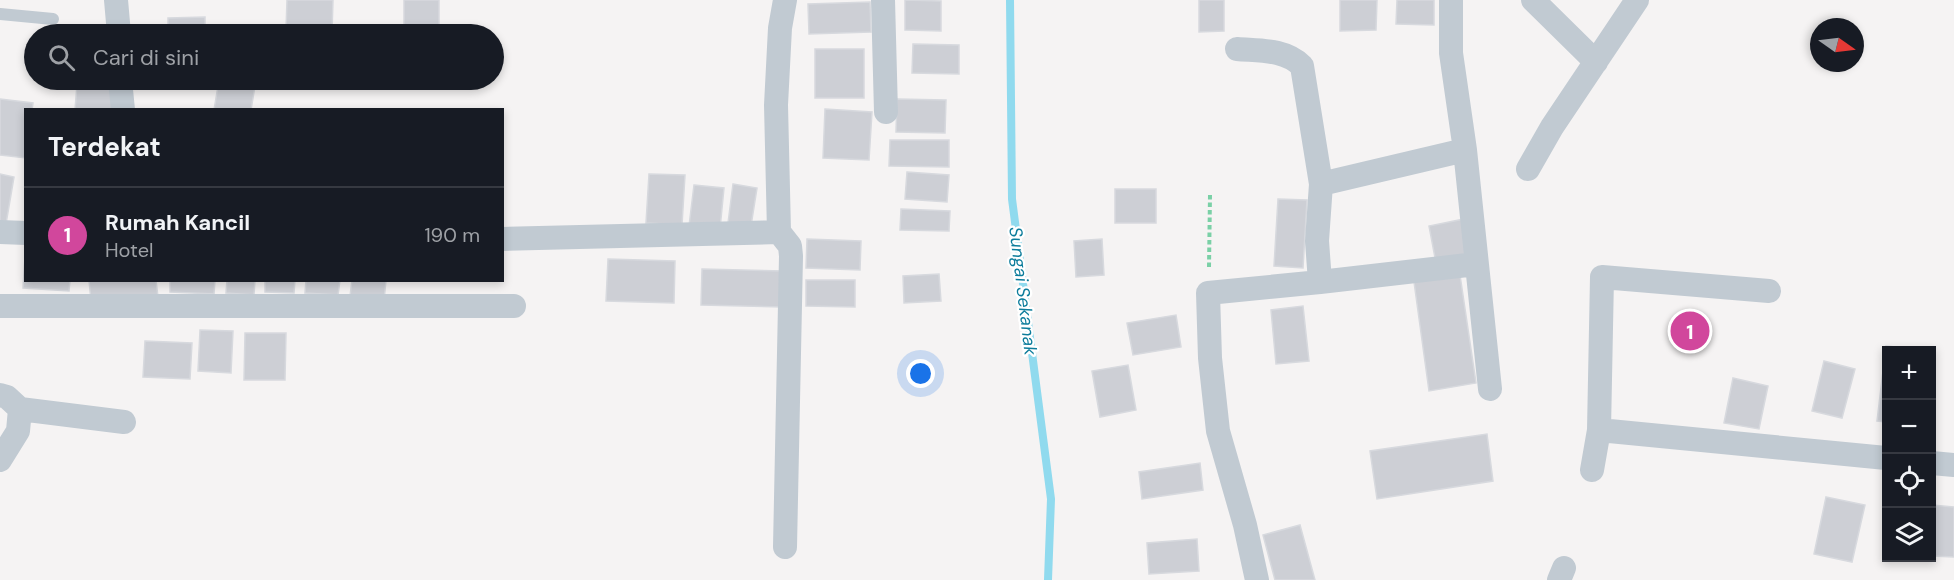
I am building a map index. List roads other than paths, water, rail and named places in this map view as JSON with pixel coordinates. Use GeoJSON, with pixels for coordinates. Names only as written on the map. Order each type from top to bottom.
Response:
{"type":"FeatureCollection","features":[{"type":"Feature","properties":{"kind":"street"},"geometry":{"type":"LineString","coordinates":[[116,0],[118,24]]}},
{"type":"Feature","properties":{"kind":"street"},"geometry":{"type":"LineString","coordinates":[[785,0],[780,28],[776,105],[779,232],[790,246],[791,256],[785,547]]}},
{"type":"Feature","properties":{"kind":"street"},"geometry":{"type":"LineString","coordinates":[[882,0],[886,112]]}},
{"type":"Feature","properties":{"kind":"street"},"geometry":{"type":"LineString","coordinates":[[1451,0],[1451,53],[1465,150],[1490,389]]}},
{"type":"Feature","properties":{"kind":"street"},"geometry":{"type":"LineString","coordinates":[[1533,0],[1596,63]]}},
{"type":"Feature","properties":{"kind":"street"},"geometry":{"type":"LineString","coordinates":[[1528,169],[1552,127],[1637,0]]}},
{"type":"Feature","properties":{"kind":"street"},"geometry":{"type":"LineString","coordinates":[[1237,49],[1280,53],[1295,59],[1302,66],[1321,184],[1317,241],[1320,282]]}},
{"type":"Feature","properties":{"kind":"street"},"geometry":{"type":"LineString","coordinates":[[121,90],[123,108]]}},
{"type":"Feature","properties":{"kind":"street"},"geometry":{"type":"LineString","coordinates":[[1321,184],[1465,150]]}},
{"type":"Feature","properties":{"kind":"street"},"geometry":{"type":"LineString","coordinates":[[0,232],[24,233]]}},
{"type":"Feature","properties":{"kind":"street"},"geometry":{"type":"LineString","coordinates":[[504,239],[779,232]]}},
{"type":"Feature","properties":{"kind":"street"},"geometry":{"type":"LineString","coordinates":[[1257,580],[1245,525],[1218,431],[1210,358],[1208,293],[1476,264]]}},
{"type":"Feature","properties":{"kind":"street"},"geometry":{"type":"LineString","coordinates":[[1592,470],[1599,430],[1602,277],[1769,291]]}},
{"type":"Feature","properties":{"kind":"street"},"geometry":{"type":"LineString","coordinates":[[0,306],[185,304],[514,306]]}},
{"type":"Feature","properties":{"kind":"street"},"geometry":{"type":"LineString","coordinates":[[0,395],[6,397],[20,409],[124,422]]}},
{"type":"Feature","properties":{"kind":"street"},"geometry":{"type":"LineString","coordinates":[[0,460],[18,431],[20,409]]}},
{"type":"Feature","properties":{"kind":"street"},"geometry":{"type":"LineString","coordinates":[[1599,430],[1882,458]]}},
{"type":"Feature","properties":{"kind":"street"},"geometry":{"type":"LineString","coordinates":[[1936,463],[1954,465]]}},
{"type":"Feature","properties":{"kind":"lane"},"geometry":{"type":"LineString","coordinates":[[0,14],[53,20]]}},
{"type":"Feature","properties":{"kind":"waterway","name":"Sungai Sekanak"},"geometry":{"type":"LineString","coordinates":[[1010,0],[1012,199],[1051,499],[1048,580]]}},
{"type":"Feature","properties":{"kind":"place","name":"Rumah Kancil"},"geometry":{"type":"Point","coordinates":[1690,331]}}]}
